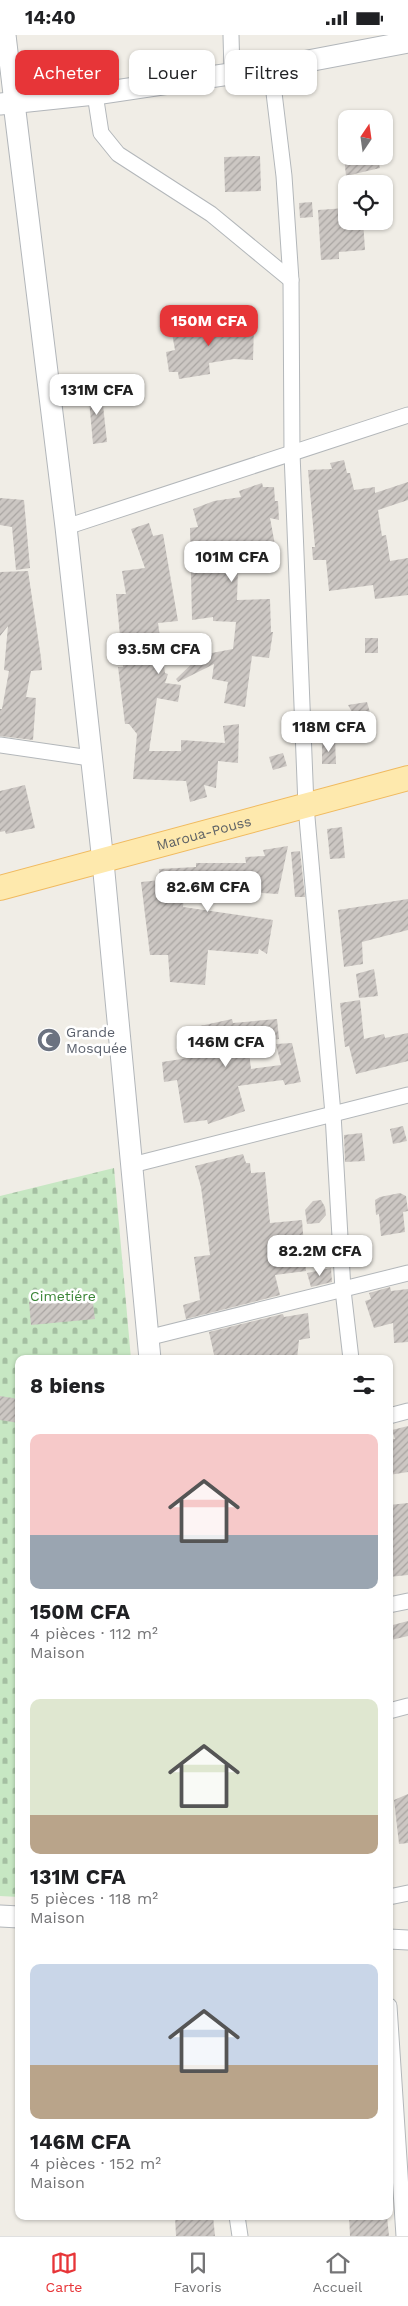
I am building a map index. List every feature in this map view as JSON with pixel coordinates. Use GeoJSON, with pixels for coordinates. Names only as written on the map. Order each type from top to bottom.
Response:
{"type":"FeatureCollection","features":[{"type":"Feature","properties":{"kind":"main road"},"geometry":{"type":"LineString","coordinates":[[317,59],[408,42]]}},
{"type":"Feature","properties":{"kind":"main road"},"geometry":{"type":"LineString","coordinates":[[119,90],[225,74]]}},
{"type":"Feature","properties":{"kind":"main road"},"geometry":{"type":"LineString","coordinates":[[85,95],[7,103],[66,527],[90,758],[103,862],[149,1348]]}},
{"type":"Feature","properties":{"kind":"main road","name":"Maroua-Pouss"},"geometry":{"type":"LineString","coordinates":[[0,888],[103,862],[408,778]]}},
{"type":"Feature","properties":{"kind":"main road"},"geometry":{"type":"LineString","coordinates":[[0,1916],[15,1917]]}},
{"type":"Feature","properties":{"kind":"street"},"geometry":{"type":"LineString","coordinates":[[6,35],[7,103]]}},
{"type":"Feature","properties":{"kind":"street"},"geometry":{"type":"LineString","coordinates":[[231,35],[231,50]]}},
{"type":"Feature","properties":{"kind":"street"},"geometry":{"type":"LineString","coordinates":[[95,95],[101,133],[118,154],[211,214],[291,280]]}},
{"type":"Feature","properties":{"kind":"street"},"geometry":{"type":"LineString","coordinates":[[274,95],[284,176],[291,280],[292,453],[306,806],[333,1114],[343,1290],[351,1355]]}},
{"type":"Feature","properties":{"kind":"street"},"geometry":{"type":"LineString","coordinates":[[66,527],[408,415]]}},
{"type":"Feature","properties":{"kind":"street"},"geometry":{"type":"LineString","coordinates":[[0,745],[90,758]]}},
{"type":"Feature","properties":{"kind":"street"},"geometry":{"type":"LineString","coordinates":[[132,1165],[408,1095]]}},
{"type":"Feature","properties":{"kind":"street"},"geometry":{"type":"LineString","coordinates":[[149,1348],[343,1290],[408,1273]]}},
{"type":"Feature","properties":{"kind":"street"},"geometry":{"type":"LineString","coordinates":[[393,1414],[408,1411]]}},
{"type":"Feature","properties":{"kind":"street"},"geometry":{"type":"LineString","coordinates":[[393,1604],[408,1601]]}},
{"type":"Feature","properties":{"kind":"street"},"geometry":{"type":"LineString","coordinates":[[393,1710],[408,1706]]}},
{"type":"Feature","properties":{"kind":"street"},"geometry":{"type":"LineString","coordinates":[[393,1896],[408,1893]]}},
{"type":"Feature","properties":{"kind":"street"},"geometry":{"type":"LineString","coordinates":[[393,1939],[408,1940]]}},
{"type":"Feature","properties":{"kind":"street"},"geometry":{"type":"LineString","coordinates":[[393,2067],[404,2236]]}},
{"type":"Feature","properties":{"kind":"street"},"geometry":{"type":"LineString","coordinates":[[238,2220],[240,2236]]}},
{"type":"Feature","properties":{"kind":"green space","name":"Cimetiére"},"geometry":{"type":"Polygon","coordinates":[[[114,1168],[131,1355],[15,1355],[15,1897],[0,1896],[0,1196],[114,1168]]]}},
{"type":"Feature","properties":{"kind":"building"},"geometry":{"type":"Polygon","coordinates":[[[260,156],[261,191],[225,192],[224,157],[260,156]]]}},
{"type":"Feature","properties":{"kind":"building"},"geometry":{"type":"Polygon","coordinates":[[[345,165],[379,165],[380,168],[346,175],[345,165]]]}},
{"type":"Feature","properties":{"kind":"building"},"geometry":{"type":"Polygon","coordinates":[[[312,202],[313,217],[300,218],[299,203],[312,202]]]}},
{"type":"Feature","properties":{"kind":"building"},"geometry":{"type":"Polygon","coordinates":[[[338,209],[338,230],[364,230],[365,250],[339,252],[339,259],[321,260],[318,210],[338,209]]]}},
{"type":"Feature","properties":{"kind":"building"},"geometry":{"type":"Polygon","coordinates":[[[223,321],[224,324],[254,325],[253,360],[234,359],[209,363],[210,374],[179,379],[178,372],[169,372],[166,352],[175,350],[171,328],[223,321]]]}},
{"type":"Feature","properties":{"kind":"building"},"geometry":{"type":"Polygon","coordinates":[[[101,387],[107,442],[93,444],[88,388],[101,387]]]}},
{"type":"Feature","properties":{"kind":"building"},"geometry":{"type":"Polygon","coordinates":[[[344,460],[347,473],[350,473],[354,490],[375,487],[375,493],[408,482],[408,500],[378,510],[382,536],[386,535],[390,561],[408,558],[408,595],[375,599],[373,585],[329,591],[326,560],[313,560],[312,547],[315,547],[308,470],[332,469],[330,463],[344,460]]]}},
{"type":"Feature","properties":{"kind":"building"},"geometry":{"type":"Polygon","coordinates":[[[262,483],[263,487],[274,487],[275,501],[278,501],[279,520],[270,518],[275,545],[249,549],[250,569],[238,570],[237,600],[270,599],[271,632],[273,632],[269,658],[252,656],[245,707],[224,703],[228,682],[212,679],[214,664],[178,682],[176,679],[201,655],[233,649],[236,622],[213,621],[213,617],[192,620],[190,528],[198,527],[193,509],[214,501],[241,497],[239,491],[262,483]]]}},
{"type":"Feature","properties":{"kind":"building"},"geometry":{"type":"Polygon","coordinates":[[[0,498],[24,500],[30,568],[16,570],[12,527],[0,525],[0,498]]]}},
{"type":"Feature","properties":{"kind":"building"},"geometry":{"type":"Polygon","coordinates":[[[149,523],[153,536],[163,534],[178,621],[158,623],[165,673],[168,674],[165,683],[181,685],[178,702],[157,698],[149,751],[181,751],[181,740],[225,743],[223,726],[239,724],[238,763],[218,761],[216,788],[204,785],[207,797],[190,802],[186,781],[133,779],[137,734],[129,724],[125,724],[118,667],[123,667],[116,594],[126,594],[122,571],[145,568],[131,529],[149,523]]]}},
{"type":"Feature","properties":{"kind":"building"},"geometry":{"type":"Polygon","coordinates":[[[28,571],[42,670],[31,671],[26,697],[36,698],[33,740],[0,736],[0,709],[2,709],[9,671],[4,670],[8,626],[0,636],[0,572],[28,571]]]}},
{"type":"Feature","properties":{"kind":"building"},"geometry":{"type":"Polygon","coordinates":[[[365,638],[378,638],[378,653],[365,653],[365,638]]]}},
{"type":"Feature","properties":{"kind":"building"},"geometry":{"type":"Polygon","coordinates":[[[367,702],[372,720],[359,724],[348,705],[367,702]]]}},
{"type":"Feature","properties":{"kind":"building"},"geometry":{"type":"Polygon","coordinates":[[[335,739],[336,764],[322,764],[322,743],[335,739]]]}},
{"type":"Feature","properties":{"kind":"building"},"geometry":{"type":"Polygon","coordinates":[[[283,753],[287,766],[273,770],[269,757],[283,753]]]}},
{"type":"Feature","properties":{"kind":"building"},"geometry":{"type":"Polygon","coordinates":[[[25,785],[35,828],[6,834],[5,831],[0,832],[0,791],[25,785]]]}},
{"type":"Feature","properties":{"kind":"building"},"geometry":{"type":"Polygon","coordinates":[[[342,827],[345,858],[330,859],[327,829],[342,827]]]}},
{"type":"Feature","properties":{"kind":"building"},"geometry":{"type":"Polygon","coordinates":[[[288,846],[278,894],[185,888],[183,907],[273,920],[267,954],[259,949],[258,954],[208,950],[205,985],[170,982],[168,955],[150,955],[141,882],[160,880],[159,869],[196,867],[196,863],[246,863],[245,857],[265,856],[263,850],[288,846]]]}},
{"type":"Feature","properties":{"kind":"building"},"geometry":{"type":"Polygon","coordinates":[[[300,851],[305,897],[295,897],[291,852],[300,851]]]}},
{"type":"Feature","properties":{"kind":"building"},"geometry":{"type":"Polygon","coordinates":[[[408,899],[408,930],[362,942],[363,964],[344,967],[338,910],[408,899]]]}},
{"type":"Feature","properties":{"kind":"building"},"geometry":{"type":"Polygon","coordinates":[[[374,969],[378,996],[359,998],[356,974],[374,969]]]}},
{"type":"Feature","properties":{"kind":"building"},"geometry":{"type":"Polygon","coordinates":[[[360,1000],[364,1039],[384,1034],[385,1038],[408,1033],[408,1061],[356,1074],[349,1046],[345,1047],[340,1003],[360,1000]]]}},
{"type":"Feature","properties":{"kind":"building"},"geometry":{"type":"Polygon","coordinates":[[[232,1019],[233,1023],[277,1019],[279,1039],[248,1043],[251,1069],[281,1065],[276,1044],[292,1043],[301,1082],[285,1085],[283,1080],[238,1086],[245,1111],[208,1124],[207,1120],[184,1123],[177,1080],[164,1082],[162,1062],[195,1057],[191,1028],[232,1019]]]}},
{"type":"Feature","properties":{"kind":"building"},"geometry":{"type":"Polygon","coordinates":[[[403,1126],[407,1141],[393,1144],[390,1129],[403,1126]]]}},
{"type":"Feature","properties":{"kind":"building"},"geometry":{"type":"Polygon","coordinates":[[[362,1133],[365,1161],[345,1162],[344,1135],[362,1133]]]}},
{"type":"Feature","properties":{"kind":"building"},"geometry":{"type":"Polygon","coordinates":[[[243,1154],[246,1163],[250,1163],[251,1173],[265,1172],[270,1223],[302,1220],[306,1271],[275,1275],[280,1295],[186,1319],[183,1305],[200,1300],[194,1257],[210,1255],[201,1187],[195,1166],[243,1154]]]}},
{"type":"Feature","properties":{"kind":"building"},"geometry":{"type":"Polygon","coordinates":[[[400,1193],[406,1196],[408,1211],[403,1212],[405,1232],[381,1236],[379,1214],[376,1215],[375,1200],[380,1197],[400,1193]]]}},
{"type":"Feature","properties":{"kind":"building"},"geometry":{"type":"Polygon","coordinates":[[[321,1200],[325,1207],[326,1215],[319,1223],[307,1224],[305,1210],[313,1201],[321,1200]]]}},
{"type":"Feature","properties":{"kind":"building"},"geometry":{"type":"Polygon","coordinates":[[[331,1268],[332,1282],[311,1287],[307,1273],[331,1268]]]}},
{"type":"Feature","properties":{"kind":"building"},"geometry":{"type":"Polygon","coordinates":[[[390,1287],[391,1291],[408,1289],[408,1342],[394,1343],[393,1323],[374,1328],[365,1301],[371,1299],[369,1293],[390,1287]]]}},
{"type":"Feature","properties":{"kind":"building"},"geometry":{"type":"Polygon","coordinates":[[[92,1295],[95,1319],[31,1325],[29,1302],[92,1295]]]}},
{"type":"Feature","properties":{"kind":"building"},"geometry":{"type":"Polygon","coordinates":[[[308,1313],[310,1338],[299,1340],[297,1355],[214,1355],[209,1332],[283,1314],[284,1317],[308,1313]]]}},
{"type":"Feature","properties":{"kind":"building"},"geometry":{"type":"Polygon","coordinates":[[[0,1396],[15,1398],[15,1422],[0,1420],[0,1396]]]}},
{"type":"Feature","properties":{"kind":"building"},"geometry":{"type":"Polygon","coordinates":[[[408,1426],[408,1472],[393,1474],[393,1439],[395,1439],[393,1430],[408,1426]]]}},
{"type":"Feature","properties":{"kind":"building"},"geometry":{"type":"Polygon","coordinates":[[[408,1503],[408,1575],[393,1577],[393,1505],[408,1503]]]}},
{"type":"Feature","properties":{"kind":"building"},"geometry":{"type":"Polygon","coordinates":[[[408,1621],[408,1636],[393,1640],[393,1625],[408,1621]]]}},
{"type":"Feature","properties":{"kind":"building"},"geometry":{"type":"Polygon","coordinates":[[[408,1794],[408,1843],[399,1844],[394,1800],[408,1794]]]}},
{"type":"Feature","properties":{"kind":"building"},"geometry":{"type":"Polygon","coordinates":[[[175,2220],[213,2220],[215,2236],[176,2236],[175,2220]]]}},
{"type":"Feature","properties":{"kind":"building"},"geometry":{"type":"Polygon","coordinates":[[[349,2220],[387,2220],[389,2236],[350,2236],[349,2220]]]}},
{"type":"Feature","properties":{"kind":"place","name":"Grande Mosquée"},"geometry":{"type":"Point","coordinates":[49,1040]}}]}
